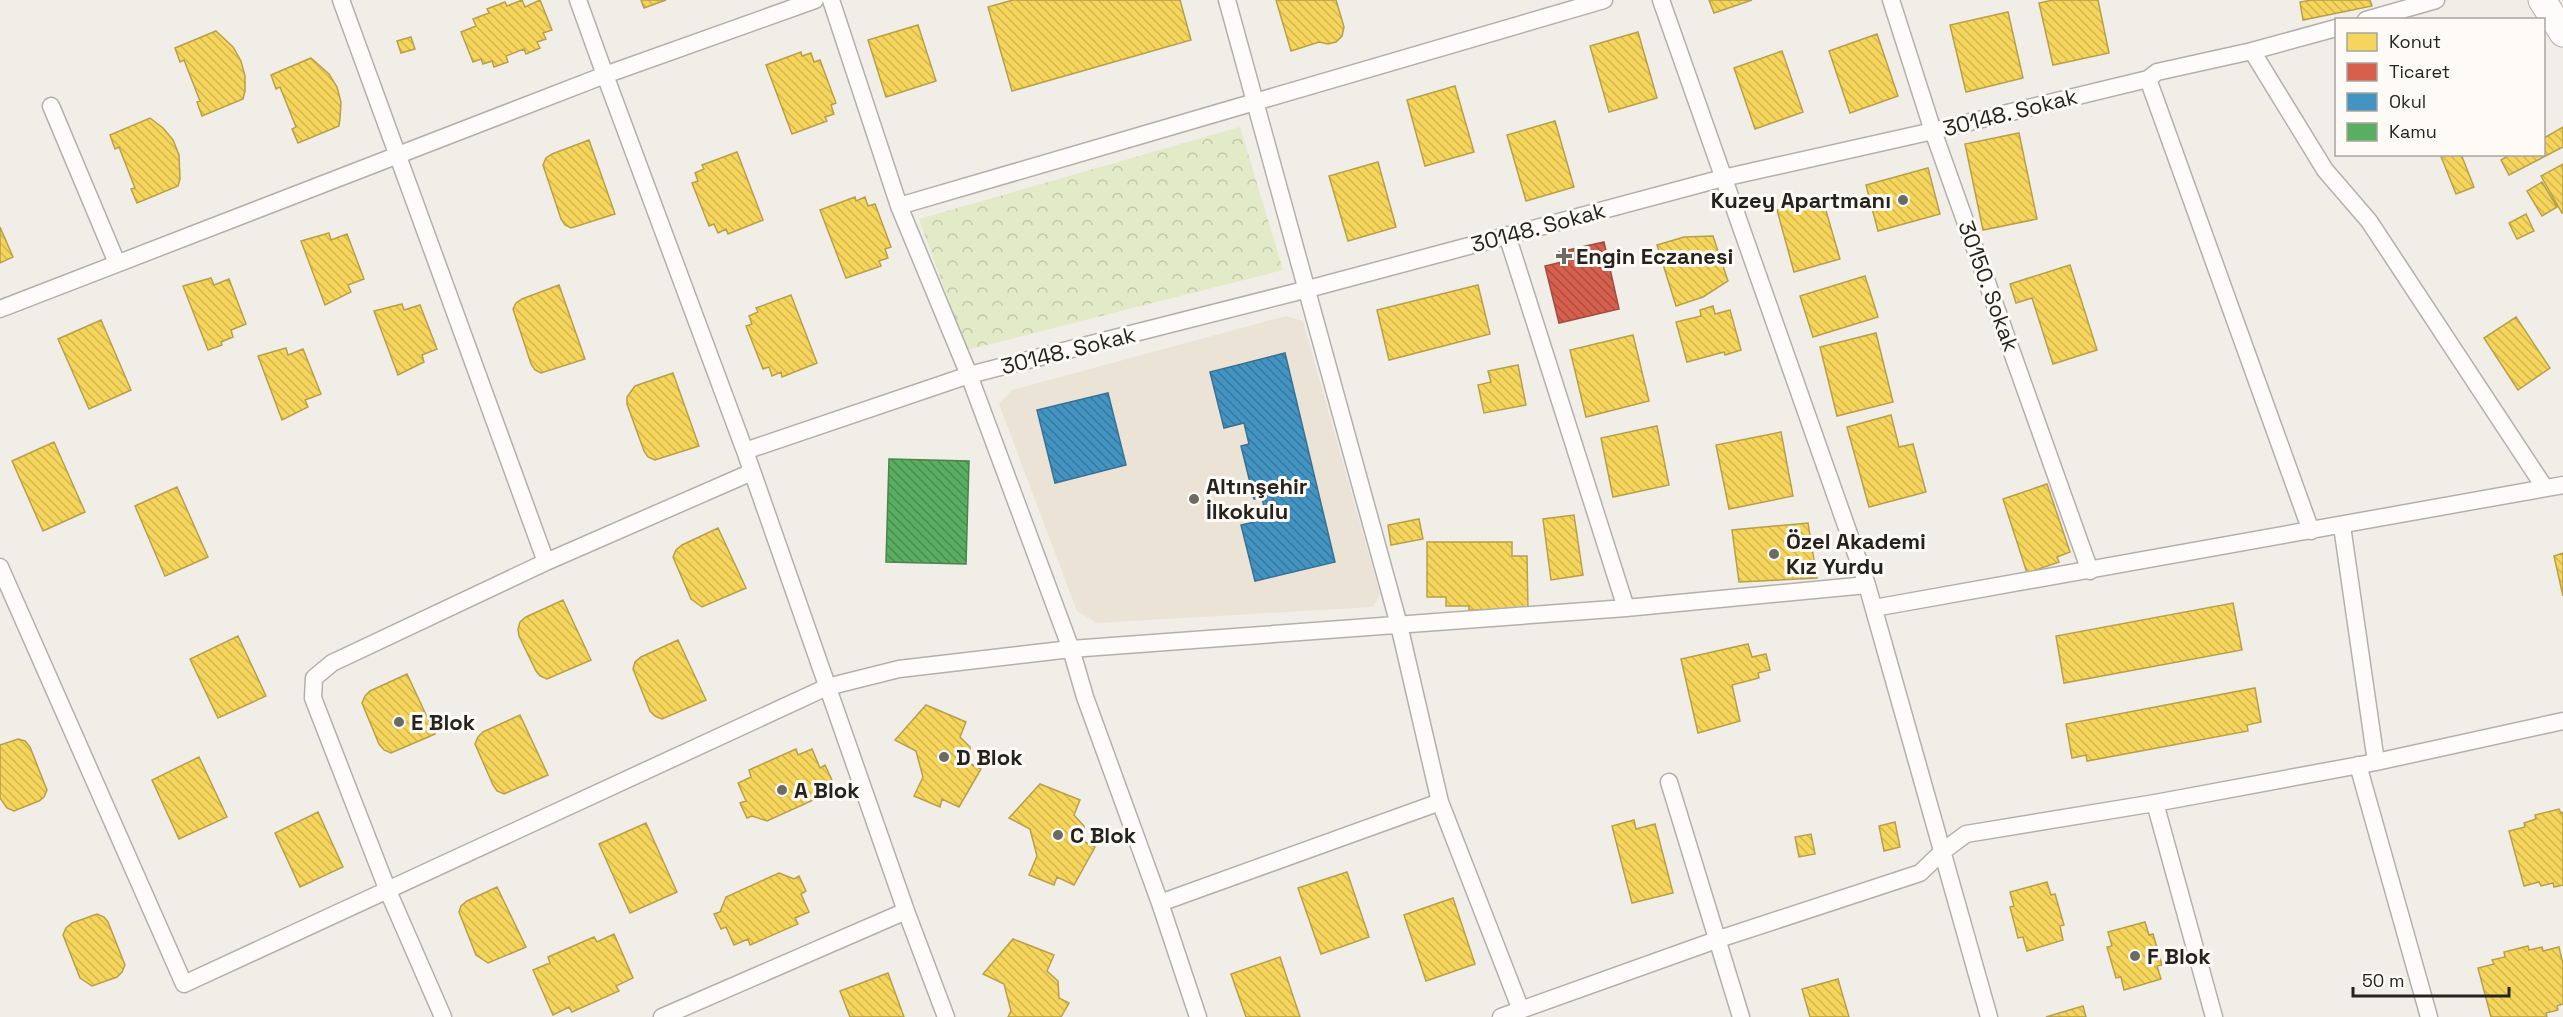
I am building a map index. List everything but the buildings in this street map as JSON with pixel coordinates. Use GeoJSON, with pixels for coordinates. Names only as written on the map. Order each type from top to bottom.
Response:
{"type":"FeatureCollection","features":[{"type":"Feature","properties":{"kind":"highway"},"geometry":{"type":"LineString","coordinates":[[2526,0],[2541,18]]}},
{"type":"Feature","properties":{"kind":"highway"},"geometry":{"type":"LineString","coordinates":[[2542,0],[2563,33]]}},
{"type":"Feature","properties":{"kind":"highway"},"geometry":{"type":"LineString","coordinates":[[2545,22],[2563,44]]}},
{"type":"Feature","properties":{"kind":"street"},"geometry":{"type":"LineString","coordinates":[[340,0],[546,562]]}},
{"type":"Feature","properties":{"kind":"street"},"geometry":{"type":"LineString","coordinates":[[578,0],[745,451],[945,1017]]}},
{"type":"Feature","properties":{"kind":"street"},"geometry":{"type":"LineString","coordinates":[[0,309],[605,75],[815,0]]}},
{"type":"Feature","properties":{"kind":"street"},"geometry":{"type":"LineString","coordinates":[[831,0],[899,206],[969,375],[1071,649],[1085,698],[1160,903],[1198,1017]]}},
{"type":"Feature","properties":{"kind":"street"},"geometry":{"type":"LineString","coordinates":[[1227,0],[1399,625],[1440,802],[1521,1010]]}},
{"type":"Feature","properties":{"kind":"street"},"geometry":{"type":"LineString","coordinates":[[899,206],[1604,0]]}},
{"type":"Feature","properties":{"kind":"street"},"geometry":{"type":"LineString","coordinates":[[1661,0],[1867,585],[1989,1017]]}},
{"type":"Feature","properties":{"kind":"street","name":"30150. Sokak"},"geometry":{"type":"LineString","coordinates":[[1891,0],[1934,131],[2090,571]]}},
{"type":"Feature","properties":{"kind":"street"},"geometry":{"type":"LineString","coordinates":[[2373,18],[2436,0]]}},
{"type":"Feature","properties":{"kind":"street","name":"30148. Sokak"},"geometry":{"type":"LineString","coordinates":[[745,451],[969,375],[1308,289],[1723,178],[1934,131],[2148,79],[2157,72],[2252,51],[2335,29]]}},
{"type":"Feature","properties":{"kind":"street"},"geometry":{"type":"LineString","coordinates":[[2252,51],[2325,170],[2369,221],[2545,488]]}},
{"type":"Feature","properties":{"kind":"street"},"geometry":{"type":"LineString","coordinates":[[2148,79],[2311,531]]}},
{"type":"Feature","properties":{"kind":"street"},"geometry":{"type":"LineString","coordinates":[[51,106],[117,263]]}},
{"type":"Feature","properties":{"kind":"street"},"geometry":{"type":"LineString","coordinates":[[1507,235],[1626,608]]}},
{"type":"Feature","properties":{"kind":"street"},"geometry":{"type":"LineString","coordinates":[[443,1017],[388,891],[313,698],[314,678],[332,663],[546,562],[752,472]]}},
{"type":"Feature","properties":{"kind":"street"},"geometry":{"type":"LineString","coordinates":[[1874,608],[2563,485]]}},
{"type":"Feature","properties":{"kind":"street"},"geometry":{"type":"LineString","coordinates":[[2342,526],[2376,762]]}},
{"type":"Feature","properties":{"kind":"street"},"geometry":{"type":"LineString","coordinates":[[0,567],[184,984],[827,687],[899,669],[1071,649],[1626,608],[1867,585]]}},
{"type":"Feature","properties":{"kind":"street"},"geometry":{"type":"LineString","coordinates":[[1502,1017],[1719,939],[1920,873],[1966,834],[2155,803],[2376,762],[2563,721]]}},
{"type":"Feature","properties":{"kind":"street"},"geometry":{"type":"LineString","coordinates":[[2358,765],[2428,1017]]}},
{"type":"Feature","properties":{"kind":"street"},"geometry":{"type":"LineString","coordinates":[[1669,782],[1719,939],[1741,1017]]}},
{"type":"Feature","properties":{"kind":"street"},"geometry":{"type":"LineString","coordinates":[[1160,903],[1440,802]]}},
{"type":"Feature","properties":{"kind":"street"},"geometry":{"type":"LineString","coordinates":[[2155,803],[2214,1017]]}},
{"type":"Feature","properties":{"kind":"street"},"geometry":{"type":"LineString","coordinates":[[662,1017],[906,911]]}},
{"type":"Feature","properties":{"kind":"shaded area","name":"Altınşehir İlkokulu"},"geometry":{"type":"Polygon","coordinates":[[[1286,316],[1303,321],[1380,594],[1373,607],[1097,623],[1077,611],[999,404],[1012,390],[1286,316]]]}},
{"type":"Feature","properties":{"kind":"green space"},"geometry":{"type":"Polygon","coordinates":[[[1240,127],[1283,270],[967,350],[919,219],[1240,127]]]}},
{"type":"Feature","properties":{"kind":"place","name":"Kuzey Apartmanı"},"geometry":{"type":"Point","coordinates":[1903,200]}},
{"type":"Feature","properties":{"kind":"place","name":"Engin Eczanesi"},"geometry":{"type":"Point","coordinates":[1564,256]}},
{"type":"Feature","properties":{"kind":"place","name":"Altınşehir İlkokulu"},"geometry":{"type":"Point","coordinates":[1194,499]}},
{"type":"Feature","properties":{"kind":"place","name":"Özel Akademi Kız Yurdu"},"geometry":{"type":"Point","coordinates":[1774,554]}},
{"type":"Feature","properties":{"kind":"place","name":"E Blok"},"geometry":{"type":"Point","coordinates":[399,722]}},
{"type":"Feature","properties":{"kind":"place","name":"D Blok"},"geometry":{"type":"Point","coordinates":[944,757]}},
{"type":"Feature","properties":{"kind":"place","name":"A Blok"},"geometry":{"type":"Point","coordinates":[782,790]}},
{"type":"Feature","properties":{"kind":"place","name":"C Blok"},"geometry":{"type":"Point","coordinates":[1058,835]}},
{"type":"Feature","properties":{"kind":"place","name":"F Blok"},"geometry":{"type":"Point","coordinates":[2135,956]}}]}
